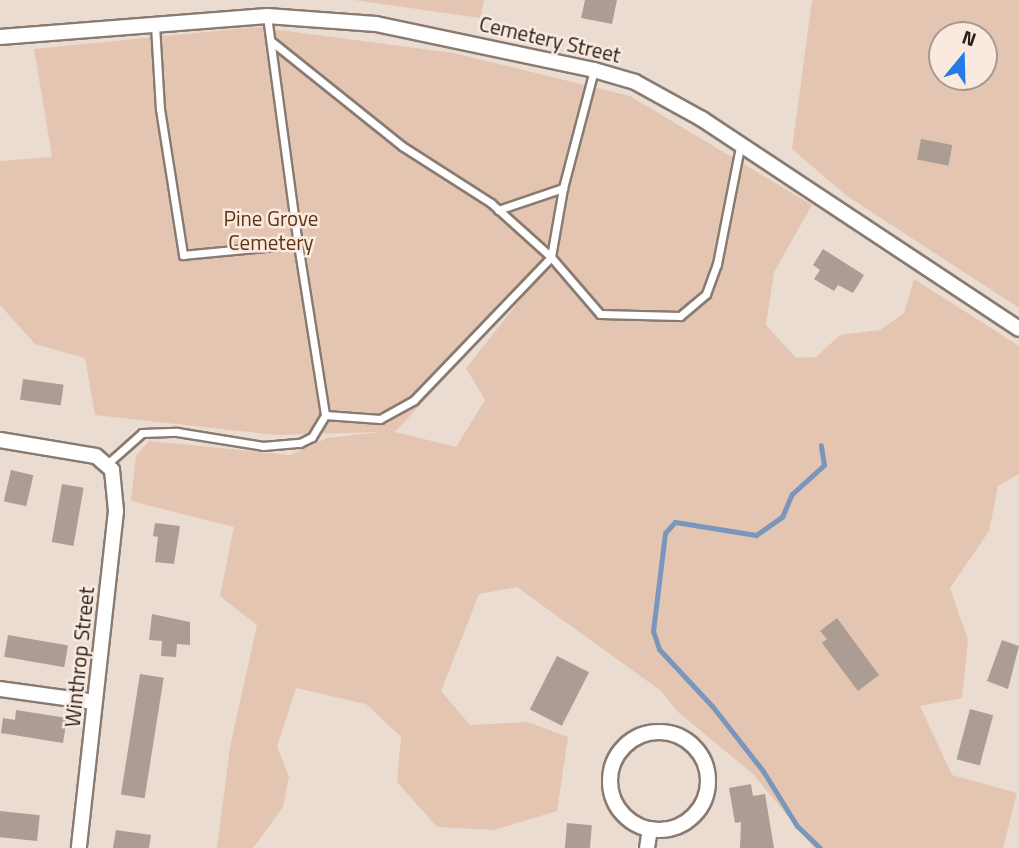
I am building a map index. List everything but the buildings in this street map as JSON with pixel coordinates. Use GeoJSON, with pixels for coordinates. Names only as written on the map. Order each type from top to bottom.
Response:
{"type":"FeatureCollection","features":[{"type":"Feature","properties":{"kind":"street","name":"Cemetery Street"},"geometry":{"type":"LineString","coordinates":[[0,37],[267,16],[376,24],[594,69],[635,82],[1019,328]]}},
{"type":"Feature","properties":{"kind":"street"},"geometry":{"type":"LineString","coordinates":[[0,440],[96,456],[109,467]]}},
{"type":"Feature","properties":{"kind":"street","name":"Winthrop Street"},"geometry":{"type":"LineString","coordinates":[[79,848],[116,511],[109,467]]}},
{"type":"Feature","properties":{"kind":"street"},"geometry":{"type":"LineString","coordinates":[[0,689],[94,702]]}},
{"type":"Feature","properties":{"kind":"street"},"geometry":{"type":"LineString","coordinates":[[664,732],[696,749],[708,783],[704,801],[686,822],[650,829],[632,822],[619,810],[611,793],[610,773],[628,742],[664,732]]}},
{"type":"Feature","properties":{"kind":"street"},"geometry":{"type":"LineString","coordinates":[[647,848],[650,829]]}},
{"type":"Feature","properties":{"kind":"lane"},"geometry":{"type":"LineString","coordinates":[[109,467],[142,433],[177,432],[263,446],[300,443],[312,437],[325,415],[298,244],[267,16]]}},
{"type":"Feature","properties":{"kind":"lane"},"geometry":{"type":"LineString","coordinates":[[155,25],[160,109],[183,256],[298,244]]}},
{"type":"Feature","properties":{"kind":"lane"},"geometry":{"type":"LineString","coordinates":[[271,41],[402,146],[498,210],[551,257],[600,314],[680,316],[706,294],[717,264],[740,147]]}},
{"type":"Feature","properties":{"kind":"lane"},"geometry":{"type":"LineString","coordinates":[[325,415],[380,419],[414,400],[551,257],[563,188],[594,69]]}},
{"type":"Feature","properties":{"kind":"lane"},"geometry":{"type":"LineString","coordinates":[[498,210],[563,188]]}},
{"type":"Feature","properties":{"kind":"green space"},"geometry":{"type":"Polygon","coordinates":[[[354,0],[484,0],[480,18],[354,0]]]}},
{"type":"Feature","properties":{"kind":"green space"},"geometry":{"type":"Polygon","coordinates":[[[812,0],[1019,0],[1019,308],[847,196],[792,149],[812,0]]]}},
{"type":"Feature","properties":{"kind":"green space","name":"Pine Grove Cemetery"},"geometry":{"type":"Polygon","coordinates":[[[257,27],[453,53],[630,96],[812,205],[774,272],[766,325],[796,358],[816,357],[840,335],[880,330],[904,313],[914,279],[1019,346],[1019,474],[998,486],[989,531],[950,588],[968,640],[962,698],[920,706],[952,775],[1017,793],[1003,848],[814,848],[753,774],[678,712],[661,691],[517,587],[479,594],[441,691],[470,725],[528,722],[568,737],[557,811],[494,830],[437,827],[397,782],[401,737],[366,704],[296,688],[277,747],[289,776],[283,807],[253,848],[217,848],[230,747],[257,625],[220,596],[234,527],[131,501],[136,456],[149,441],[290,455],[327,438],[381,432],[277,435],[95,415],[85,358],[35,344],[0,305],[0,161],[52,157],[34,49],[257,27]],[[531,286],[395,432],[456,447],[485,400],[466,368],[531,286]]]}},
{"type":"Feature","properties":{"kind":"waterway"},"geometry":{"type":"LineString","coordinates":[[820,848],[797,826],[763,771],[713,707],[659,649],[653,631],[665,533],[675,522],[756,535],[782,517],[792,494],[824,465],[821,445]]}}]}
